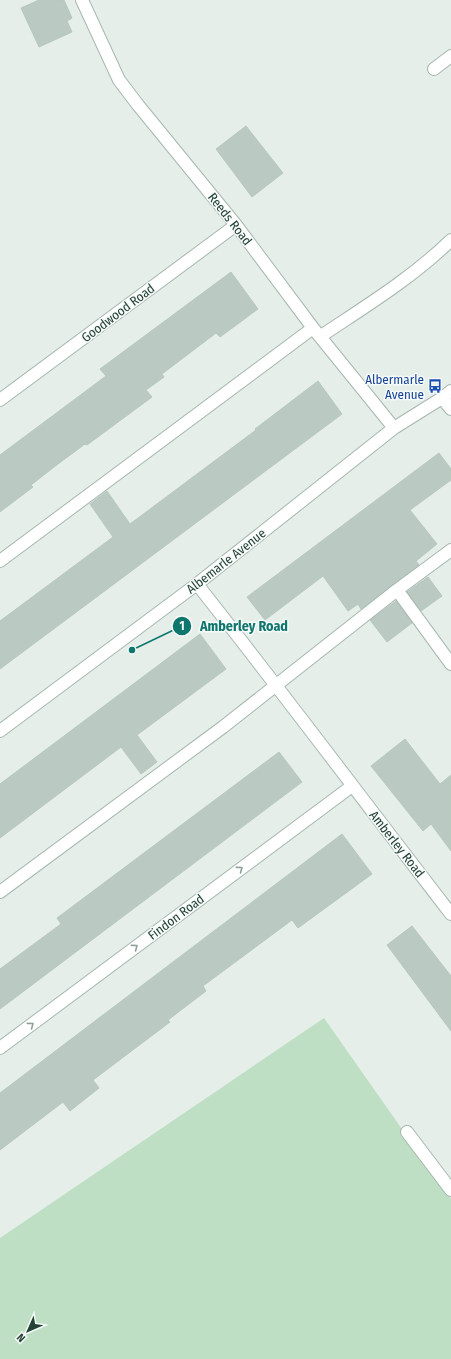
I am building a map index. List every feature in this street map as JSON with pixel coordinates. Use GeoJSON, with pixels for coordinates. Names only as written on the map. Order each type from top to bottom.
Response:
{"type":"FeatureCollection","features":[{"type":"Feature","properties":{"kind":"street","name":"Reeds Road"},"geometry":{"type":"LineString","coordinates":[[82,0],[119,80],[236,225],[317,332],[394,428]]}},
{"type":"Feature","properties":{"kind":"street"},"geometry":{"type":"LineString","coordinates":[[434,69],[451,56]]}},
{"type":"Feature","properties":{"kind":"street","name":"Goodwood Road"},"geometry":{"type":"LineString","coordinates":[[0,400],[236,225]]}},
{"type":"Feature","properties":{"kind":"street"},"geometry":{"type":"LineString","coordinates":[[0,561],[317,332],[378,299],[420,268],[451,240]]}},
{"type":"Feature","properties":{"kind":"street"},"geometry":{"type":"LineString","coordinates":[[447,395],[451,409]]}},
{"type":"Feature","properties":{"kind":"street","name":"Albemarle Avenue"},"geometry":{"type":"LineString","coordinates":[[0,731],[197,584],[394,428],[447,395]]}},
{"type":"Feature","properties":{"kind":"street"},"geometry":{"type":"LineString","coordinates":[[0,892],[277,686],[397,590],[451,550]]}},
{"type":"Feature","properties":{"kind":"street","name":"Amberley Road"},"geometry":{"type":"LineString","coordinates":[[197,584],[451,914]]}},
{"type":"Feature","properties":{"kind":"street"},"geometry":{"type":"LineString","coordinates":[[397,590],[451,664]]}},
{"type":"Feature","properties":{"kind":"street","name":"Findon Road"},"geometry":{"type":"LineString","coordinates":[[0,1048],[352,786]]}},
{"type":"Feature","properties":{"kind":"street"},"geometry":{"type":"LineString","coordinates":[[407,1132],[451,1190]]}},
{"type":"Feature","properties":{"kind":"green space"},"geometry":{"type":"Polygon","coordinates":[[[324,1018],[451,1199],[451,1359],[0,1359],[0,1238],[324,1018]]]}},
{"type":"Feature","properties":{"kind":"building"},"geometry":{"type":"Polygon","coordinates":[[[39,0],[64,0],[72,18],[67,21],[72,32],[39,47],[21,8],[39,0]]]}},
{"type":"Feature","properties":{"kind":"building"},"geometry":{"type":"Polygon","coordinates":[[[246,126],[283,173],[252,197],[216,149],[246,126]]]}},
{"type":"Feature","properties":{"kind":"building"},"geometry":{"type":"Polygon","coordinates":[[[231,272],[258,309],[220,337],[216,333],[162,374],[164,377],[146,390],[152,397],[87,445],[85,444],[58,464],[31,485],[33,487],[0,512],[0,455],[106,376],[100,369],[231,272]]]}},
{"type":"Feature","properties":{"kind":"building"},"geometry":{"type":"Polygon","coordinates":[[[318,381],[342,414],[0,669],[0,621],[113,537],[90,504],[107,491],[130,524],[256,430],[255,429],[318,381]]]}},
{"type":"Feature","properties":{"kind":"building"},"geometry":{"type":"Polygon","coordinates":[[[439,453],[451,469],[451,480],[410,510],[437,544],[416,561],[419,565],[361,609],[358,604],[348,611],[323,576],[265,620],[247,597],[439,453]]]}},
{"type":"Feature","properties":{"kind":"building"},"geometry":{"type":"Polygon","coordinates":[[[428,577],[442,596],[421,611],[407,592],[428,577]]]}},
{"type":"Feature","properties":{"kind":"building"},"geometry":{"type":"Polygon","coordinates":[[[396,601],[412,623],[387,642],[370,620],[396,601]]]}},
{"type":"Feature","properties":{"kind":"building"},"geometry":{"type":"Polygon","coordinates":[[[200,634],[226,669],[137,735],[157,762],[141,774],[121,747],[0,838],[0,784],[200,634]]]}},
{"type":"Feature","properties":{"kind":"building"},"geometry":{"type":"Polygon","coordinates":[[[405,739],[440,784],[451,775],[451,851],[431,824],[423,831],[371,766],[405,739]]]}},
{"type":"Feature","properties":{"kind":"building"},"geometry":{"type":"Polygon","coordinates":[[[279,752],[302,782],[0,1009],[0,969],[61,924],[57,918],[279,752]]]}},
{"type":"Feature","properties":{"kind":"building"},"geometry":{"type":"Polygon","coordinates":[[[342,834],[372,874],[298,928],[292,920],[203,986],[206,991],[168,1020],[170,1022],[93,1080],[99,1088],[70,1111],[63,1102],[0,1150],[0,1093],[342,834]]]}},
{"type":"Feature","properties":{"kind":"building"},"geometry":{"type":"Polygon","coordinates":[[[412,926],[451,976],[451,1031],[387,945],[412,926]]]}},
{"type":"Feature","properties":{"kind":"place","name":"Albermarle Avenue"},"geometry":{"type":"Point","coordinates":[435,386]}},
{"type":"Feature","properties":{"kind":"place","name":"Amberley Road"},"geometry":{"type":"Point","coordinates":[132,650]}}]}
